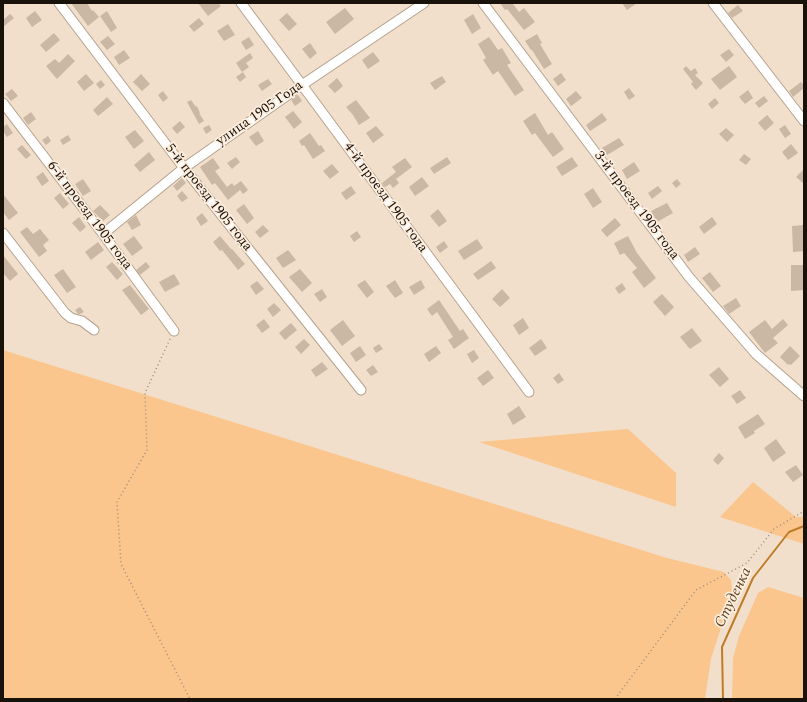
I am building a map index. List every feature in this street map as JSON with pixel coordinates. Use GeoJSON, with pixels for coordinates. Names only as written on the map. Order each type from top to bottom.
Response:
{"type":"FeatureCollection","features":[{"type":"Feature","properties":{"kind":"street","name":"5-й проезд 1905 года"},"geometry":{"type":"LineString","coordinates":[[59,3],[184,168],[361,390]]}},
{"type":"Feature","properties":{"kind":"street","name":"4-й проезд 1905 года"},"geometry":{"type":"LineString","coordinates":[[241,3],[530,392]]}},
{"type":"Feature","properties":{"kind":"street","name":"улица 1905 Года"},"geometry":{"type":"LineString","coordinates":[[103,234],[184,168],[302,85],[424,3]]}},
{"type":"Feature","properties":{"kind":"street","name":"3-й проезд 1905 года"},"geometry":{"type":"LineString","coordinates":[[483,3],[689,277],[756,354],[804,396]]}},
{"type":"Feature","properties":{"kind":"street"},"geometry":{"type":"LineString","coordinates":[[713,3],[804,121]]}},
{"type":"Feature","properties":{"kind":"street","name":"6-й проезд 1905 года"},"geometry":{"type":"LineString","coordinates":[[3,103],[103,234],[174,331]]}},
{"type":"Feature","properties":{"kind":"street"},"geometry":{"type":"LineString","coordinates":[[3,232],[65,312],[71,318],[82,321],[94,330]]}},
{"type":"Feature","properties":{"kind":"path"},"geometry":{"type":"LineString","coordinates":[[174,331],[146,393],[147,450],[117,502],[121,564],[190,699]]}},
{"type":"Feature","properties":{"kind":"path"},"geometry":{"type":"LineString","coordinates":[[615,699],[696,590],[747,563],[774,529],[804,511]]}},
{"type":"Feature","properties":{"kind":"shaded area"},"geometry":{"type":"Polygon","coordinates":[[[3,350],[667,558],[724,572],[731,580],[732,593],[711,659],[705,699],[3,699],[3,350]]]}},
{"type":"Feature","properties":{"kind":"shaded area"},"geometry":{"type":"Polygon","coordinates":[[[628,429],[676,473],[676,507],[479,442],[628,429]]]}},
{"type":"Feature","properties":{"kind":"shaded area"},"geometry":{"type":"Polygon","coordinates":[[[753,482],[796,517],[804,517],[804,544],[720,517],[753,482]]]}},
{"type":"Feature","properties":{"kind":"shaded area"},"geometry":{"type":"Polygon","coordinates":[[[768,587],[804,598],[804,699],[732,699],[733,658],[739,636],[758,593],[768,587]]]}},
{"type":"Feature","properties":{"kind":"building"},"geometry":{"type":"Polygon","coordinates":[[[71,3],[87,3],[92,11],[93,10],[99,17],[88,26],[71,3]]]}},
{"type":"Feature","properties":{"kind":"building"},"geometry":{"type":"Polygon","coordinates":[[[198,3],[218,3],[221,6],[208,16],[198,3]]]}},
{"type":"Feature","properties":{"kind":"building"},"geometry":{"type":"Polygon","coordinates":[[[500,3],[515,3],[513,4],[519,12],[524,8],[535,22],[524,30],[507,9],[505,10],[500,3]]]}},
{"type":"Feature","properties":{"kind":"building"},"geometry":{"type":"Polygon","coordinates":[[[622,3],[637,3],[627,10],[622,3]]]}},
{"type":"Feature","properties":{"kind":"building"},"geometry":{"type":"Polygon","coordinates":[[[738,5],[743,11],[732,18],[728,13],[738,5]]]}},
{"type":"Feature","properties":{"kind":"building"},"geometry":{"type":"Polygon","coordinates":[[[345,8],[354,19],[335,34],[326,22],[345,8]]]}},
{"type":"Feature","properties":{"kind":"building"},"geometry":{"type":"Polygon","coordinates":[[[35,11],[42,20],[32,27],[26,18],[35,11]]]}},
{"type":"Feature","properties":{"kind":"building"},"geometry":{"type":"Polygon","coordinates":[[[107,11],[117,28],[111,32],[100,16],[107,11]]]}},
{"type":"Feature","properties":{"kind":"building"},"geometry":{"type":"Polygon","coordinates":[[[287,13],[297,24],[289,31],[279,20],[287,13]]]}},
{"type":"Feature","properties":{"kind":"building"},"geometry":{"type":"Polygon","coordinates":[[[10,14],[14,18],[3,27],[3,20],[10,14]]]}},
{"type":"Feature","properties":{"kind":"building"},"geometry":{"type":"Polygon","coordinates":[[[473,14],[481,28],[472,34],[464,20],[473,14]]]}},
{"type":"Feature","properties":{"kind":"building"},"geometry":{"type":"Polygon","coordinates":[[[199,18],[204,24],[194,32],[189,26],[199,18]]]}},
{"type":"Feature","properties":{"kind":"building"},"geometry":{"type":"Polygon","coordinates":[[[228,24],[235,35],[224,41],[217,31],[228,24]]]}},
{"type":"Feature","properties":{"kind":"building"},"geometry":{"type":"Polygon","coordinates":[[[54,33],[60,40],[46,52],[40,45],[54,33]]]}},
{"type":"Feature","properties":{"kind":"building"},"geometry":{"type":"Polygon","coordinates":[[[537,34],[542,43],[540,44],[552,64],[544,69],[525,41],[537,34]]]}},
{"type":"Feature","properties":{"kind":"building"},"geometry":{"type":"Polygon","coordinates":[[[108,36],[115,44],[107,50],[100,42],[108,36]]]}},
{"type":"Feature","properties":{"kind":"building"},"geometry":{"type":"Polygon","coordinates":[[[249,37],[254,45],[246,50],[241,42],[249,37]]]}},
{"type":"Feature","properties":{"kind":"building"},"geometry":{"type":"Polygon","coordinates":[[[489,37],[498,50],[502,48],[511,63],[507,65],[524,90],[515,96],[498,71],[493,75],[483,60],[486,58],[478,44],[489,37]]]}},
{"type":"Feature","properties":{"kind":"building"},"geometry":{"type":"Polygon","coordinates":[[[310,43],[317,53],[310,59],[302,49],[310,43]]]}},
{"type":"Feature","properties":{"kind":"building"},"geometry":{"type":"Polygon","coordinates":[[[729,49],[734,55],[726,62],[720,55],[729,49]]]}},
{"type":"Feature","properties":{"kind":"building"},"geometry":{"type":"Polygon","coordinates":[[[124,50],[130,58],[119,65],[114,57],[124,50]]]}},
{"type":"Feature","properties":{"kind":"building"},"geometry":{"type":"Polygon","coordinates":[[[373,52],[380,61],[368,69],[362,60],[373,52]]]}},
{"type":"Feature","properties":{"kind":"building"},"geometry":{"type":"Polygon","coordinates":[[[250,53],[253,58],[246,63],[249,67],[242,72],[236,63],[250,53]]]}},
{"type":"Feature","properties":{"kind":"building"},"geometry":{"type":"Polygon","coordinates":[[[68,54],[75,61],[57,79],[46,66],[55,59],[59,63],[68,54]]]}},
{"type":"Feature","properties":{"kind":"building"},"geometry":{"type":"Polygon","coordinates":[[[686,66],[691,71],[695,68],[698,73],[695,75],[703,83],[696,90],[691,84],[693,82],[683,69],[686,66]]]}},
{"type":"Feature","properties":{"kind":"building"},"geometry":{"type":"Polygon","coordinates":[[[729,66],[737,77],[720,90],[711,79],[729,66]]]}},
{"type":"Feature","properties":{"kind":"building"},"geometry":{"type":"Polygon","coordinates":[[[243,72],[246,77],[240,82],[236,77],[243,72]]]}},
{"type":"Feature","properties":{"kind":"building"},"geometry":{"type":"Polygon","coordinates":[[[561,73],[566,80],[558,86],[553,79],[561,73]]]}},
{"type":"Feature","properties":{"kind":"building"},"geometry":{"type":"Polygon","coordinates":[[[86,74],[94,83],[84,91],[77,82],[86,74]]]}},
{"type":"Feature","properties":{"kind":"building"},"geometry":{"type":"Polygon","coordinates":[[[141,74],[150,84],[142,91],[133,82],[141,74]]]}},
{"type":"Feature","properties":{"kind":"building"},"geometry":{"type":"Polygon","coordinates":[[[442,76],[446,82],[435,90],[430,83],[442,76]]]}},
{"type":"Feature","properties":{"kind":"building"},"geometry":{"type":"Polygon","coordinates":[[[337,78],[343,86],[335,93],[328,86],[337,78]]]}},
{"type":"Feature","properties":{"kind":"building"},"geometry":{"type":"Polygon","coordinates":[[[268,79],[272,84],[262,91],[258,85],[268,79]]]}},
{"type":"Feature","properties":{"kind":"building"},"geometry":{"type":"Polygon","coordinates":[[[101,80],[105,85],[100,89],[96,84],[101,80]]]}},
{"type":"Feature","properties":{"kind":"building"},"geometry":{"type":"Polygon","coordinates":[[[801,82],[804,88],[793,97],[789,91],[801,82]]]}},
{"type":"Feature","properties":{"kind":"building"},"geometry":{"type":"Polygon","coordinates":[[[629,88],[635,96],[629,100],[624,92],[629,88]]]}},
{"type":"Feature","properties":{"kind":"building"},"geometry":{"type":"Polygon","coordinates":[[[12,89],[18,96],[11,101],[5,94],[12,89]]]}},
{"type":"Feature","properties":{"kind":"building"},"geometry":{"type":"Polygon","coordinates":[[[748,90],[753,98],[745,104],[739,97],[748,90]]]}},
{"type":"Feature","properties":{"kind":"building"},"geometry":{"type":"Polygon","coordinates":[[[163,91],[168,98],[163,102],[158,95],[163,91]]]}},
{"type":"Feature","properties":{"kind":"building"},"geometry":{"type":"Polygon","coordinates":[[[576,91],[582,98],[571,106],[566,99],[576,91]]]}},
{"type":"Feature","properties":{"kind":"building"},"geometry":{"type":"Polygon","coordinates":[[[298,95],[302,101],[295,106],[291,100],[298,95]]]}},
{"type":"Feature","properties":{"kind":"building"},"geometry":{"type":"Polygon","coordinates":[[[764,96],[768,101],[759,108],[755,103],[764,96]]]}},
{"type":"Feature","properties":{"kind":"building"},"geometry":{"type":"Polygon","coordinates":[[[107,97],[113,104],[98,116],[93,110],[107,97]]]}},
{"type":"Feature","properties":{"kind":"building"},"geometry":{"type":"Polygon","coordinates":[[[715,98],[719,103],[712,109],[708,104],[715,98]]]}},
{"type":"Feature","properties":{"kind":"building"},"geometry":{"type":"Polygon","coordinates":[[[191,100],[196,107],[197,106],[204,121],[199,124],[187,102],[191,100]]]}},
{"type":"Feature","properties":{"kind":"building"},"geometry":{"type":"Polygon","coordinates":[[[356,100],[370,118],[359,125],[346,107],[356,100]]]}},
{"type":"Feature","properties":{"kind":"building"},"geometry":{"type":"Polygon","coordinates":[[[293,111],[302,122],[294,129],[285,117],[293,111]]]}},
{"type":"Feature","properties":{"kind":"building"},"geometry":{"type":"Polygon","coordinates":[[[31,112],[36,119],[28,125],[23,118],[31,112]]]}},
{"type":"Feature","properties":{"kind":"building"},"geometry":{"type":"Polygon","coordinates":[[[535,113],[548,135],[552,132],[564,149],[553,157],[535,133],[532,135],[523,121],[535,113]]]}},
{"type":"Feature","properties":{"kind":"building"},"geometry":{"type":"Polygon","coordinates":[[[602,113],[607,120],[590,131],[586,125],[602,113]]]}},
{"type":"Feature","properties":{"kind":"building"},"geometry":{"type":"Polygon","coordinates":[[[767,115],[774,123],[765,131],[758,123],[767,115]]]}},
{"type":"Feature","properties":{"kind":"building"},"geometry":{"type":"Polygon","coordinates":[[[180,121],[185,127],[177,134],[172,128],[180,121]]]}},
{"type":"Feature","properties":{"kind":"building"},"geometry":{"type":"Polygon","coordinates":[[[7,124],[13,133],[7,137],[3,131],[3,127],[7,124]]]}},
{"type":"Feature","properties":{"kind":"building"},"geometry":{"type":"Polygon","coordinates":[[[209,125],[212,130],[206,134],[203,128],[209,125]]]}},
{"type":"Feature","properties":{"kind":"building"},"geometry":{"type":"Polygon","coordinates":[[[785,125],[791,134],[785,138],[779,129],[785,125]]]}},
{"type":"Feature","properties":{"kind":"building"},"geometry":{"type":"Polygon","coordinates":[[[376,126],[384,135],[373,143],[366,133],[376,126]]]}},
{"type":"Feature","properties":{"kind":"building"},"geometry":{"type":"Polygon","coordinates":[[[726,128],[734,135],[727,142],[719,134],[726,128]]]}},
{"type":"Feature","properties":{"kind":"building"},"geometry":{"type":"Polygon","coordinates":[[[135,130],[144,141],[134,149],[125,137],[135,130]]]}},
{"type":"Feature","properties":{"kind":"building"},"geometry":{"type":"Polygon","coordinates":[[[258,131],[264,141],[256,146],[249,137],[258,131]]]}},
{"type":"Feature","properties":{"kind":"building"},"geometry":{"type":"Polygon","coordinates":[[[310,133],[319,146],[321,145],[325,151],[313,159],[304,145],[302,146],[299,141],[310,133]]]}},
{"type":"Feature","properties":{"kind":"building"},"geometry":{"type":"Polygon","coordinates":[[[68,135],[71,140],[63,145],[60,140],[68,135]]]}},
{"type":"Feature","properties":{"kind":"building"},"geometry":{"type":"Polygon","coordinates":[[[48,136],[51,141],[46,145],[42,140],[48,136]]]}},
{"type":"Feature","properties":{"kind":"building"},"geometry":{"type":"Polygon","coordinates":[[[619,138],[624,145],[607,155],[602,148],[619,138]]]}},
{"type":"Feature","properties":{"kind":"building"},"geometry":{"type":"Polygon","coordinates":[[[791,144],[798,153],[788,160],[782,152],[791,144]]]}},
{"type":"Feature","properties":{"kind":"building"},"geometry":{"type":"Polygon","coordinates":[[[22,145],[31,155],[26,159],[17,149],[22,145]]]}},
{"type":"Feature","properties":{"kind":"building"},"geometry":{"type":"Polygon","coordinates":[[[149,152],[155,160],[140,172],[134,165],[149,152]]]}},
{"type":"Feature","properties":{"kind":"building"},"geometry":{"type":"Polygon","coordinates":[[[744,154],[751,159],[746,165],[739,160],[744,154]]]}},
{"type":"Feature","properties":{"kind":"building"},"geometry":{"type":"Polygon","coordinates":[[[236,157],[240,162],[232,169],[227,163],[236,157]]]}},
{"type":"Feature","properties":{"kind":"building"},"geometry":{"type":"Polygon","coordinates":[[[447,157],[451,163],[434,174],[430,168],[447,157]]]}},
{"type":"Feature","properties":{"kind":"building"},"geometry":{"type":"Polygon","coordinates":[[[572,157],[578,166],[562,176],[556,167],[572,157]]]}},
{"type":"Feature","properties":{"kind":"building"},"geometry":{"type":"Polygon","coordinates":[[[213,158],[220,168],[215,171],[227,187],[232,183],[234,186],[241,181],[248,190],[243,194],[240,190],[228,200],[215,183],[212,185],[200,167],[213,158]]]}},
{"type":"Feature","properties":{"kind":"building"},"geometry":{"type":"Polygon","coordinates":[[[405,158],[412,167],[396,179],[399,183],[393,188],[390,184],[385,187],[382,183],[396,172],[392,167],[405,158]]]}},
{"type":"Feature","properties":{"kind":"building"},"geometry":{"type":"Polygon","coordinates":[[[634,162],[640,171],[627,179],[622,170],[634,162]]]}},
{"type":"Feature","properties":{"kind":"building"},"geometry":{"type":"Polygon","coordinates":[[[332,164],[339,172],[330,179],[323,171],[332,164]]]}},
{"type":"Feature","properties":{"kind":"building"},"geometry":{"type":"Polygon","coordinates":[[[804,169],[804,184],[796,177],[804,169]]]}},
{"type":"Feature","properties":{"kind":"building"},"geometry":{"type":"Polygon","coordinates":[[[43,172],[49,181],[42,186],[36,177],[43,172]]]}},
{"type":"Feature","properties":{"kind":"building"},"geometry":{"type":"Polygon","coordinates":[[[422,177],[429,186],[415,196],[409,187],[422,177]]]}},
{"type":"Feature","properties":{"kind":"building"},"geometry":{"type":"Polygon","coordinates":[[[182,178],[186,183],[177,191],[173,186],[182,178]]]}},
{"type":"Feature","properties":{"kind":"building"},"geometry":{"type":"Polygon","coordinates":[[[83,179],[91,191],[83,196],[75,184],[83,179]]]}},
{"type":"Feature","properties":{"kind":"building"},"geometry":{"type":"Polygon","coordinates":[[[677,179],[681,184],[676,188],[672,183],[677,179]]]}},
{"type":"Feature","properties":{"kind":"building"},"geometry":{"type":"Polygon","coordinates":[[[351,186],[356,193],[346,200],[341,193],[351,186]]]}},
{"type":"Feature","properties":{"kind":"building"},"geometry":{"type":"Polygon","coordinates":[[[658,186],[662,191],[652,199],[648,193],[658,186]]]}},
{"type":"Feature","properties":{"kind":"building"},"geometry":{"type":"Polygon","coordinates":[[[593,188],[602,202],[593,208],[584,194],[593,188]]]}},
{"type":"Feature","properties":{"kind":"building"},"geometry":{"type":"Polygon","coordinates":[[[182,191],[188,198],[182,202],[177,196],[182,191]]]}},
{"type":"Feature","properties":{"kind":"building"},"geometry":{"type":"Polygon","coordinates":[[[60,193],[69,204],[63,209],[54,198],[60,193]]]}},
{"type":"Feature","properties":{"kind":"building"},"geometry":{"type":"Polygon","coordinates":[[[3,194],[18,213],[9,220],[3,212],[3,194]]]}},
{"type":"Feature","properties":{"kind":"building"},"geometry":{"type":"Polygon","coordinates":[[[667,203],[673,213],[657,222],[651,211],[667,203]]]}},
{"type":"Feature","properties":{"kind":"building"},"geometry":{"type":"Polygon","coordinates":[[[244,204],[254,218],[247,224],[236,210],[244,204]]]}},
{"type":"Feature","properties":{"kind":"building"},"geometry":{"type":"Polygon","coordinates":[[[100,205],[110,215],[103,221],[93,211],[100,205]]]}},
{"type":"Feature","properties":{"kind":"building"},"geometry":{"type":"Polygon","coordinates":[[[438,209],[447,221],[439,227],[430,216],[438,209]]]}},
{"type":"Feature","properties":{"kind":"building"},"geometry":{"type":"Polygon","coordinates":[[[202,213],[208,221],[201,226],[196,218],[202,213]]]}},
{"type":"Feature","properties":{"kind":"building"},"geometry":{"type":"Polygon","coordinates":[[[136,215],[141,225],[132,230],[127,222],[136,215]]]}},
{"type":"Feature","properties":{"kind":"building"},"geometry":{"type":"Polygon","coordinates":[[[79,217],[86,227],[80,232],[72,223],[79,217]]]}},
{"type":"Feature","properties":{"kind":"building"},"geometry":{"type":"Polygon","coordinates":[[[712,217],[717,224],[704,234],[699,227],[712,217]]]}},
{"type":"Feature","properties":{"kind":"building"},"geometry":{"type":"Polygon","coordinates":[[[615,218],[621,225],[607,237],[601,230],[615,218]]]}},
{"type":"Feature","properties":{"kind":"building"},"geometry":{"type":"Polygon","coordinates":[[[263,225],[269,231],[260,238],[255,232],[263,225]]]}},
{"type":"Feature","properties":{"kind":"building"},"geometry":{"type":"Polygon","coordinates":[[[804,225],[804,251],[793,252],[792,226],[804,225]]]}},
{"type":"Feature","properties":{"kind":"building"},"geometry":{"type":"Polygon","coordinates":[[[27,227],[33,234],[40,229],[49,240],[43,245],[47,251],[39,257],[20,232],[27,227]]]}},
{"type":"Feature","properties":{"kind":"building"},"geometry":{"type":"Polygon","coordinates":[[[357,231],[361,237],[354,242],[350,236],[357,231]]]}},
{"type":"Feature","properties":{"kind":"building"},"geometry":{"type":"Polygon","coordinates":[[[134,236],[143,248],[132,256],[123,244],[134,236]]]}},
{"type":"Feature","properties":{"kind":"building"},"geometry":{"type":"Polygon","coordinates":[[[220,236],[245,264],[238,270],[222,250],[220,251],[213,242],[220,236]]]}},
{"type":"Feature","properties":{"kind":"building"},"geometry":{"type":"Polygon","coordinates":[[[628,236],[637,253],[656,278],[644,288],[632,272],[637,268],[624,253],[620,255],[614,243],[628,236]]]}},
{"type":"Feature","properties":{"kind":"building"},"geometry":{"type":"Polygon","coordinates":[[[477,239],[483,248],[464,260],[458,251],[477,239]]]}},
{"type":"Feature","properties":{"kind":"building"},"geometry":{"type":"Polygon","coordinates":[[[444,241],[448,247],[440,253],[436,247],[444,241]]]}},
{"type":"Feature","properties":{"kind":"building"},"geometry":{"type":"Polygon","coordinates":[[[98,242],[104,250],[91,260],[85,252],[98,242]]]}},
{"type":"Feature","properties":{"kind":"building"},"geometry":{"type":"Polygon","coordinates":[[[695,247],[700,254],[688,262],[684,255],[695,247]]]}},
{"type":"Feature","properties":{"kind":"building"},"geometry":{"type":"Polygon","coordinates":[[[288,250],[296,260],[283,268],[276,258],[288,250]]]}},
{"type":"Feature","properties":{"kind":"building"},"geometry":{"type":"Polygon","coordinates":[[[3,255],[18,274],[10,281],[3,273],[3,255]]]}},
{"type":"Feature","properties":{"kind":"building"},"geometry":{"type":"Polygon","coordinates":[[[491,261],[496,268],[478,280],[473,274],[491,261]]]}},
{"type":"Feature","properties":{"kind":"building"},"geometry":{"type":"Polygon","coordinates":[[[112,262],[123,274],[117,280],[106,267],[112,262]]]}},
{"type":"Feature","properties":{"kind":"building"},"geometry":{"type":"Polygon","coordinates":[[[146,262],[150,267],[140,275],[136,270],[146,262]]]}},
{"type":"Feature","properties":{"kind":"building"},"geometry":{"type":"Polygon","coordinates":[[[791,265],[804,265],[804,290],[791,291],[791,265]]]}},
{"type":"Feature","properties":{"kind":"building"},"geometry":{"type":"Polygon","coordinates":[[[63,269],[76,287],[67,293],[54,275],[63,269]]]}},
{"type":"Feature","properties":{"kind":"building"},"geometry":{"type":"Polygon","coordinates":[[[300,269],[312,283],[302,292],[289,277],[300,269]]]}},
{"type":"Feature","properties":{"kind":"building"},"geometry":{"type":"Polygon","coordinates":[[[710,272],[721,286],[713,292],[702,278],[710,272]]]}},
{"type":"Feature","properties":{"kind":"building"},"geometry":{"type":"Polygon","coordinates":[[[174,274],[180,284],[165,292],[159,282],[174,274]]]}},
{"type":"Feature","properties":{"kind":"building"},"geometry":{"type":"Polygon","coordinates":[[[365,280],[374,292],[367,298],[357,285],[365,280]]]}},
{"type":"Feature","properties":{"kind":"building"},"geometry":{"type":"Polygon","coordinates":[[[395,280],[403,293],[395,298],[386,286],[395,280]]]}},
{"type":"Feature","properties":{"kind":"building"},"geometry":{"type":"Polygon","coordinates":[[[421,280],[425,288],[414,295],[409,287],[421,280]]]}},
{"type":"Feature","properties":{"kind":"building"},"geometry":{"type":"Polygon","coordinates":[[[257,281],[264,289],[256,295],[250,286],[257,281]]]}},
{"type":"Feature","properties":{"kind":"building"},"geometry":{"type":"Polygon","coordinates":[[[622,283],[626,289],[619,294],[615,288],[622,283]]]}},
{"type":"Feature","properties":{"kind":"building"},"geometry":{"type":"Polygon","coordinates":[[[130,285],[149,309],[141,315],[122,290],[130,285]]]}},
{"type":"Feature","properties":{"kind":"building"},"geometry":{"type":"Polygon","coordinates":[[[322,289],[327,297],[320,302],[314,294],[322,289]]]}},
{"type":"Feature","properties":{"kind":"building"},"geometry":{"type":"Polygon","coordinates":[[[502,289],[510,298],[500,307],[492,299],[502,289]]]}},
{"type":"Feature","properties":{"kind":"building"},"geometry":{"type":"Polygon","coordinates":[[[662,294],[674,307],[665,316],[653,302],[662,294]]]}},
{"type":"Feature","properties":{"kind":"building"},"geometry":{"type":"Polygon","coordinates":[[[736,298],[741,306],[729,314],[723,306],[736,298]]]}},
{"type":"Feature","properties":{"kind":"building"},"geometry":{"type":"Polygon","coordinates":[[[439,300],[460,331],[463,329],[469,338],[454,349],[448,340],[453,337],[437,312],[432,316],[427,309],[439,300]]]}},
{"type":"Feature","properties":{"kind":"building"},"geometry":{"type":"Polygon","coordinates":[[[274,303],[281,310],[273,317],[267,309],[274,303]]]}},
{"type":"Feature","properties":{"kind":"building"},"geometry":{"type":"Polygon","coordinates":[[[80,307],[84,312],[78,314],[75,310],[80,307]]]}},
{"type":"Feature","properties":{"kind":"building"},"geometry":{"type":"Polygon","coordinates":[[[523,318],[529,328],[519,335],[513,325],[523,318]]]}},
{"type":"Feature","properties":{"kind":"building"},"geometry":{"type":"Polygon","coordinates":[[[264,319],[270,327],[262,333],[256,325],[264,319]]]}},
{"type":"Feature","properties":{"kind":"building"},"geometry":{"type":"Polygon","coordinates":[[[783,319],[788,325],[773,338],[778,343],[765,353],[749,332],[765,320],[772,329],[783,319]]]}},
{"type":"Feature","properties":{"kind":"building"},"geometry":{"type":"Polygon","coordinates":[[[343,320],[355,336],[342,346],[330,330],[343,320]]]}},
{"type":"Feature","properties":{"kind":"building"},"geometry":{"type":"Polygon","coordinates":[[[291,323],[297,330],[285,340],[279,333],[291,323]]]}},
{"type":"Feature","properties":{"kind":"building"},"geometry":{"type":"Polygon","coordinates":[[[692,328],[702,341],[690,349],[680,337],[692,328]]]}},
{"type":"Feature","properties":{"kind":"building"},"geometry":{"type":"Polygon","coordinates":[[[304,339],[310,345],[301,354],[295,347],[304,339]]]}},
{"type":"Feature","properties":{"kind":"building"},"geometry":{"type":"Polygon","coordinates":[[[541,339],[547,348],[535,356],[529,348],[541,339]]]}},
{"type":"Feature","properties":{"kind":"building"},"geometry":{"type":"Polygon","coordinates":[[[379,344],[383,349],[376,353],[373,348],[379,344]]]}},
{"type":"Feature","properties":{"kind":"building"},"geometry":{"type":"Polygon","coordinates":[[[360,346],[366,355],[356,362],[350,353],[360,346]]]}},
{"type":"Feature","properties":{"kind":"building"},"geometry":{"type":"Polygon","coordinates":[[[436,346],[441,353],[429,362],[424,354],[436,346]]]}},
{"type":"Feature","properties":{"kind":"building"},"geometry":{"type":"Polygon","coordinates":[[[790,346],[800,356],[791,365],[788,365],[780,357],[790,346]]]}},
{"type":"Feature","properties":{"kind":"building"},"geometry":{"type":"Polygon","coordinates":[[[474,350],[479,358],[472,363],[467,354],[474,350]]]}},
{"type":"Feature","properties":{"kind":"building"},"geometry":{"type":"Polygon","coordinates":[[[322,362],[328,369],[316,377],[311,370],[322,362]]]}},
{"type":"Feature","properties":{"kind":"building"},"geometry":{"type":"Polygon","coordinates":[[[373,365],[378,372],[371,376],[366,370],[373,365]]]}},
{"type":"Feature","properties":{"kind":"building"},"geometry":{"type":"Polygon","coordinates":[[[719,367],[729,379],[720,387],[709,375],[719,367]]]}},
{"type":"Feature","properties":{"kind":"building"},"geometry":{"type":"Polygon","coordinates":[[[488,370],[494,378],[483,386],[477,378],[488,370]]]}},
{"type":"Feature","properties":{"kind":"building"},"geometry":{"type":"Polygon","coordinates":[[[559,373],[564,380],[558,384],[553,378],[559,373]]]}},
{"type":"Feature","properties":{"kind":"building"},"geometry":{"type":"Polygon","coordinates":[[[740,390],[746,398],[737,404],[731,396],[740,390]]]}},
{"type":"Feature","properties":{"kind":"building"},"geometry":{"type":"Polygon","coordinates":[[[519,406],[526,417],[513,425],[507,414],[519,406]]]}},
{"type":"Feature","properties":{"kind":"building"},"geometry":{"type":"Polygon","coordinates":[[[758,414],[765,424],[745,439],[738,427],[758,414]]]}},
{"type":"Feature","properties":{"kind":"building"},"geometry":{"type":"Polygon","coordinates":[[[776,439],[786,453],[773,462],[764,448],[776,439]]]}},
{"type":"Feature","properties":{"kind":"building"},"geometry":{"type":"Polygon","coordinates":[[[719,453],[724,458],[718,465],[713,460],[719,453]]]}},
{"type":"Feature","properties":{"kind":"building"},"geometry":{"type":"Polygon","coordinates":[[[796,465],[803,475],[793,482],[785,472],[796,465]]]}},
{"type":"Feature","properties":{"kind":"waterway","name":"Студенка"},"geometry":{"type":"LineString","coordinates":[[723,699],[722,647],[753,578],[789,532],[804,526]]}}]}
